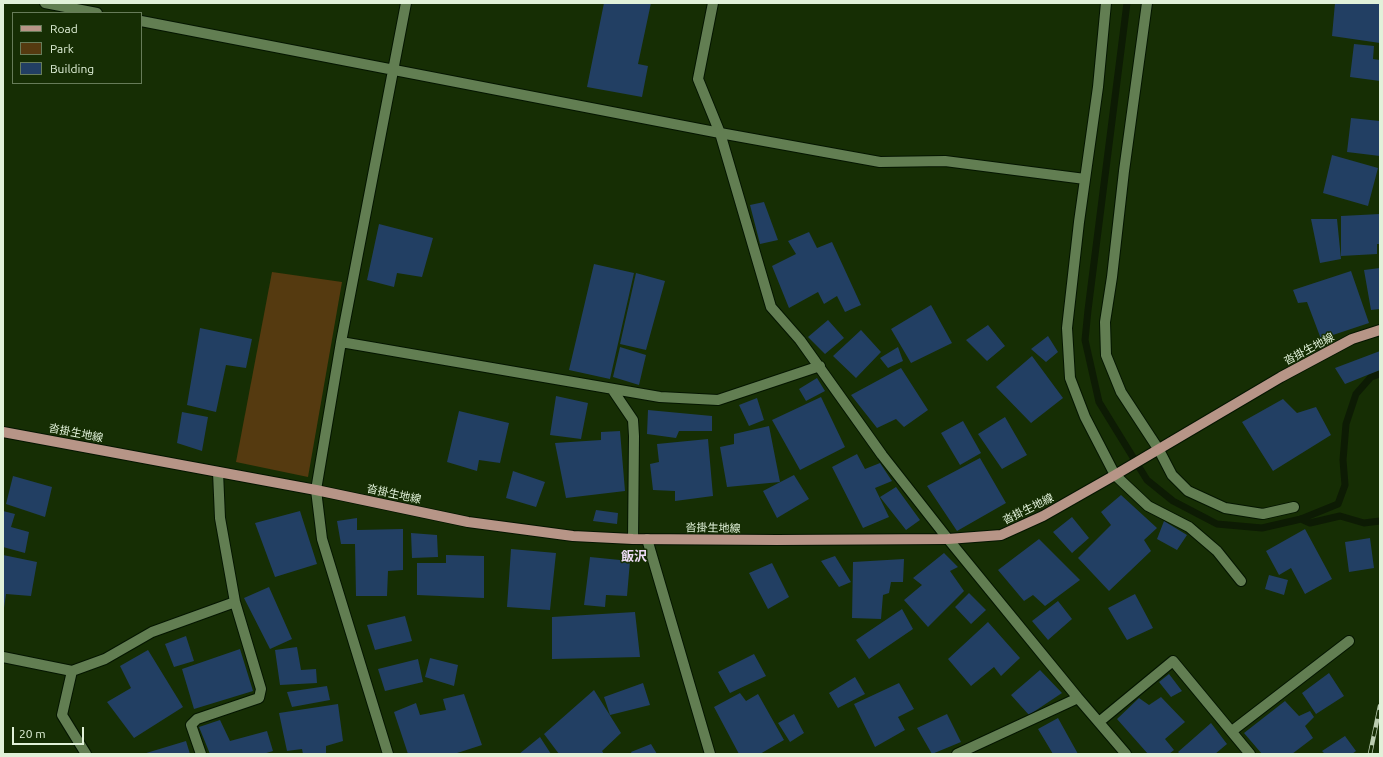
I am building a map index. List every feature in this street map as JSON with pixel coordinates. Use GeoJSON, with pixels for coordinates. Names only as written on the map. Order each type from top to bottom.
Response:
{"type":"FeatureCollection","features":[{"type":"Feature","properties":{"kind":"main road","name":"沓掛生地線"},"geometry":{"type":"LineString","coordinates":[[3,432],[316,490],[468,522],[573,536],[633,539],[948,539],[1001,535],[1043,516],[1288,374],[1352,339],[1380,330]]}},
{"type":"Feature","properties":{"kind":"street"},"geometry":{"type":"LineString","coordinates":[[46,3],[92,12]]}},
{"type":"Feature","properties":{"kind":"street"},"geometry":{"type":"LineString","coordinates":[[388,754],[322,539],[316,490],[341,342],[406,3]]}},
{"type":"Feature","properties":{"kind":"street"},"geometry":{"type":"LineString","coordinates":[[713,3],[698,79],[720,133],[771,307],[800,340],[820,366],[882,455],[948,539],[1078,698],[1126,754]]}},
{"type":"Feature","properties":{"kind":"street"},"geometry":{"type":"LineString","coordinates":[[1106,3],[1098,87],[1067,328],[1070,378],[1086,417],[1115,475],[1148,506],[1189,527],[1217,551],[1241,581]]}},
{"type":"Feature","properties":{"kind":"street"},"geometry":{"type":"LineString","coordinates":[[1148,3],[1124,171],[1112,277],[1105,322],[1106,355],[1121,392],[1154,452],[1172,475],[1188,491],[1225,508],[1262,514],[1294,507]]}},
{"type":"Feature","properties":{"kind":"street"},"geometry":{"type":"LineString","coordinates":[[142,21],[720,133],[880,162],[945,161],[1085,179]]}},
{"type":"Feature","properties":{"kind":"street"},"geometry":{"type":"LineString","coordinates":[[341,342],[660,397],[718,400],[820,366]]}},
{"type":"Feature","properties":{"kind":"street"},"geometry":{"type":"LineString","coordinates":[[612,389],[633,420],[633,539]]}},
{"type":"Feature","properties":{"kind":"street"},"geometry":{"type":"LineString","coordinates":[[200,754],[191,725],[197,719],[259,698],[261,689],[235,602],[220,518],[218,472]]}},
{"type":"Feature","properties":{"kind":"street"},"geometry":{"type":"LineString","coordinates":[[647,539],[710,754]]}},
{"type":"Feature","properties":{"kind":"street"},"geometry":{"type":"LineString","coordinates":[[3,657],[72,671],[105,659],[152,632],[235,602]]}},
{"type":"Feature","properties":{"kind":"street"},"geometry":{"type":"LineString","coordinates":[[1232,732],[1349,641]]}},
{"type":"Feature","properties":{"kind":"street"},"geometry":{"type":"LineString","coordinates":[[1099,722],[1173,661],[1250,754]]}},
{"type":"Feature","properties":{"kind":"street"},"geometry":{"type":"LineString","coordinates":[[72,671],[62,715],[86,754]]}},
{"type":"Feature","properties":{"kind":"street"},"geometry":{"type":"LineString","coordinates":[[957,754],[1078,698]]}},
{"type":"Feature","properties":{"kind":"green space"},"geometry":{"type":"Polygon","coordinates":[[[272,272],[342,282],[308,477],[236,462],[272,272]]]}},
{"type":"Feature","properties":{"kind":"building"},"geometry":{"type":"Polygon","coordinates":[[[604,3],[651,3],[638,64],[648,66],[642,97],[587,87],[604,3]]]}},
{"type":"Feature","properties":{"kind":"building"},"geometry":{"type":"Polygon","coordinates":[[[1335,3],[1380,3],[1380,43],[1332,36],[1335,3]]]}},
{"type":"Feature","properties":{"kind":"building"},"geometry":{"type":"Polygon","coordinates":[[[1354,44],[1374,46],[1373,59],[1380,60],[1380,81],[1350,77],[1354,44]]]}},
{"type":"Feature","properties":{"kind":"building"},"geometry":{"type":"Polygon","coordinates":[[[1351,118],[1380,121],[1380,156],[1347,152],[1351,118]]]}},
{"type":"Feature","properties":{"kind":"building"},"geometry":{"type":"Polygon","coordinates":[[[1332,155],[1378,168],[1368,206],[1323,193],[1332,155]]]}},
{"type":"Feature","properties":{"kind":"building"},"geometry":{"type":"Polygon","coordinates":[[[764,202],[778,240],[760,244],[750,205],[764,202]]]}},
{"type":"Feature","properties":{"kind":"building"},"geometry":{"type":"Polygon","coordinates":[[[1380,214],[1380,244],[1377,244],[1377,254],[1341,256],[1341,216],[1380,214]]]}},
{"type":"Feature","properties":{"kind":"building"},"geometry":{"type":"Polygon","coordinates":[[[1311,219],[1337,219],[1341,259],[1320,263],[1311,219]]]}},
{"type":"Feature","properties":{"kind":"building"},"geometry":{"type":"Polygon","coordinates":[[[379,224],[433,238],[422,277],[397,273],[394,287],[367,280],[379,224]]]}},
{"type":"Feature","properties":{"kind":"building"},"geometry":{"type":"Polygon","coordinates":[[[809,232],[817,248],[832,242],[861,305],[845,312],[837,296],[824,304],[818,292],[789,308],[772,266],[796,254],[788,241],[809,232]]]}},
{"type":"Feature","properties":{"kind":"building"},"geometry":{"type":"Polygon","coordinates":[[[594,264],[634,273],[610,379],[569,370],[594,264]]]}},
{"type":"Feature","properties":{"kind":"building"},"geometry":{"type":"Polygon","coordinates":[[[1380,268],[1380,309],[1371,310],[1364,270],[1380,268]]]}},
{"type":"Feature","properties":{"kind":"building"},"geometry":{"type":"Polygon","coordinates":[[[1351,271],[1369,323],[1321,339],[1307,302],[1298,303],[1293,290],[1351,271]]]}},
{"type":"Feature","properties":{"kind":"building"},"geometry":{"type":"Polygon","coordinates":[[[636,273],[665,281],[646,350],[620,344],[636,273]]]}},
{"type":"Feature","properties":{"kind":"building"},"geometry":{"type":"Polygon","coordinates":[[[931,305],[952,343],[911,363],[891,329],[931,305]]]}},
{"type":"Feature","properties":{"kind":"building"},"geometry":{"type":"Polygon","coordinates":[[[828,320],[844,338],[825,354],[808,337],[828,320]]]}},
{"type":"Feature","properties":{"kind":"building"},"geometry":{"type":"Polygon","coordinates":[[[988,325],[1005,346],[987,361],[966,340],[988,325]]]}},
{"type":"Feature","properties":{"kind":"building"},"geometry":{"type":"Polygon","coordinates":[[[200,328],[252,339],[246,368],[226,365],[216,412],[187,405],[200,328]]]}},
{"type":"Feature","properties":{"kind":"building"},"geometry":{"type":"Polygon","coordinates":[[[861,330],[881,352],[856,378],[833,356],[861,330]]]}},
{"type":"Feature","properties":{"kind":"building"},"geometry":{"type":"Polygon","coordinates":[[[1048,336],[1058,352],[1046,362],[1031,349],[1048,336]]]}},
{"type":"Feature","properties":{"kind":"building"},"geometry":{"type":"Polygon","coordinates":[[[620,347],[646,355],[639,385],[613,377],[620,347]]]}},
{"type":"Feature","properties":{"kind":"building"},"geometry":{"type":"Polygon","coordinates":[[[898,347],[903,361],[888,368],[880,358],[898,347]]]}},
{"type":"Feature","properties":{"kind":"building"},"geometry":{"type":"Polygon","coordinates":[[[1380,351],[1380,370],[1345,384],[1335,368],[1380,351]]]}},
{"type":"Feature","properties":{"kind":"building"},"geometry":{"type":"Polygon","coordinates":[[[1032,356],[1063,398],[1031,423],[996,387],[1032,356]]]}},
{"type":"Feature","properties":{"kind":"building"},"geometry":{"type":"Polygon","coordinates":[[[901,368],[928,410],[904,427],[896,419],[877,428],[851,395],[901,368]]]}},
{"type":"Feature","properties":{"kind":"building"},"geometry":{"type":"Polygon","coordinates":[[[817,378],[825,391],[806,401],[799,389],[817,378]]]}},
{"type":"Feature","properties":{"kind":"building"},"geometry":{"type":"Polygon","coordinates":[[[556,396],[588,403],[581,439],[550,435],[556,396]]]}},
{"type":"Feature","properties":{"kind":"building"},"geometry":{"type":"Polygon","coordinates":[[[821,397],[845,447],[800,470],[772,420],[821,397]]]}},
{"type":"Feature","properties":{"kind":"building"},"geometry":{"type":"Polygon","coordinates":[[[757,398],[764,420],[749,426],[739,405],[757,398]]]}},
{"type":"Feature","properties":{"kind":"building"},"geometry":{"type":"Polygon","coordinates":[[[1283,399],[1297,413],[1316,407],[1331,435],[1273,471],[1242,422],[1283,399]]]}},
{"type":"Feature","properties":{"kind":"building"},"geometry":{"type":"Polygon","coordinates":[[[648,410],[712,416],[712,431],[679,431],[676,438],[647,434],[648,410]]]}},
{"type":"Feature","properties":{"kind":"building"},"geometry":{"type":"Polygon","coordinates":[[[459,411],[509,423],[500,463],[479,460],[477,471],[447,462],[459,411]]]}},
{"type":"Feature","properties":{"kind":"building"},"geometry":{"type":"Polygon","coordinates":[[[182,412],[208,417],[202,451],[177,443],[182,412]]]}},
{"type":"Feature","properties":{"kind":"building"},"geometry":{"type":"Polygon","coordinates":[[[1005,417],[1027,455],[1002,469],[978,434],[1005,417]]]}},
{"type":"Feature","properties":{"kind":"building"},"geometry":{"type":"Polygon","coordinates":[[[963,421],[981,453],[960,465],[941,433],[963,421]]]}},
{"type":"Feature","properties":{"kind":"building"},"geometry":{"type":"Polygon","coordinates":[[[769,426],[780,482],[727,487],[720,447],[734,444],[734,434],[769,426]]]}},
{"type":"Feature","properties":{"kind":"building"},"geometry":{"type":"Polygon","coordinates":[[[620,431],[625,491],[566,498],[555,443],[601,440],[601,432],[620,431]]]}},
{"type":"Feature","properties":{"kind":"building"},"geometry":{"type":"Polygon","coordinates":[[[708,439],[713,496],[675,501],[675,491],[653,490],[650,464],[659,462],[657,444],[708,439]]]}},
{"type":"Feature","properties":{"kind":"building"},"geometry":{"type":"Polygon","coordinates":[[[857,454],[865,469],[880,463],[892,481],[875,488],[889,517],[863,528],[832,467],[857,454]]]}},
{"type":"Feature","properties":{"kind":"building"},"geometry":{"type":"Polygon","coordinates":[[[980,458],[1006,503],[957,531],[927,486],[980,458]]]}},
{"type":"Feature","properties":{"kind":"building"},"geometry":{"type":"Polygon","coordinates":[[[513,471],[545,482],[536,507],[506,498],[513,471]]]}},
{"type":"Feature","properties":{"kind":"building"},"geometry":{"type":"Polygon","coordinates":[[[794,475],[809,499],[777,518],[763,491],[794,475]]]}},
{"type":"Feature","properties":{"kind":"building"},"geometry":{"type":"Polygon","coordinates":[[[13,476],[52,487],[45,517],[6,504],[13,476]]]}},
{"type":"Feature","properties":{"kind":"building"},"geometry":{"type":"Polygon","coordinates":[[[896,487],[920,520],[906,530],[880,497],[896,487]]]}},
{"type":"Feature","properties":{"kind":"building"},"geometry":{"type":"Polygon","coordinates":[[[1121,495],[1157,528],[1144,540],[1151,551],[1109,591],[1078,558],[1111,525],[1101,512],[1121,495]]]}},
{"type":"Feature","properties":{"kind":"building"},"geometry":{"type":"Polygon","coordinates":[[[596,510],[618,513],[617,524],[593,521],[596,510]]]}},
{"type":"Feature","properties":{"kind":"building"},"geometry":{"type":"Polygon","coordinates":[[[3,511],[15,514],[11,527],[29,532],[25,553],[3,547],[3,511]]]}},
{"type":"Feature","properties":{"kind":"building"},"geometry":{"type":"Polygon","coordinates":[[[300,511],[317,564],[275,577],[255,523],[300,511]]]}},
{"type":"Feature","properties":{"kind":"building"},"geometry":{"type":"Polygon","coordinates":[[[1072,517],[1089,538],[1072,553],[1053,532],[1072,517]]]}},
{"type":"Feature","properties":{"kind":"building"},"geometry":{"type":"Polygon","coordinates":[[[357,518],[357,530],[403,529],[403,570],[388,571],[387,596],[356,596],[355,544],[341,544],[337,521],[357,518]]]}},
{"type":"Feature","properties":{"kind":"building"},"geometry":{"type":"Polygon","coordinates":[[[1164,521],[1187,535],[1177,550],[1157,539],[1164,521]]]}},
{"type":"Feature","properties":{"kind":"building"},"geometry":{"type":"Polygon","coordinates":[[[1305,529],[1332,579],[1305,594],[1291,568],[1279,575],[1266,551],[1305,529]]]}},
{"type":"Feature","properties":{"kind":"building"},"geometry":{"type":"Polygon","coordinates":[[[411,533],[437,535],[438,557],[412,558],[411,533]]]}},
{"type":"Feature","properties":{"kind":"building"},"geometry":{"type":"Polygon","coordinates":[[[1370,538],[1374,568],[1349,572],[1345,542],[1370,538]]]}},
{"type":"Feature","properties":{"kind":"building"},"geometry":{"type":"Polygon","coordinates":[[[1039,539],[1080,580],[1045,606],[1033,595],[1024,601],[998,570],[1039,539]]]}},
{"type":"Feature","properties":{"kind":"building"},"geometry":{"type":"Polygon","coordinates":[[[511,549],[556,553],[550,610],[507,607],[511,549]]]}},
{"type":"Feature","properties":{"kind":"building"},"geometry":{"type":"Polygon","coordinates":[[[944,553],[958,567],[950,571],[964,591],[928,627],[904,600],[922,585],[913,578],[944,553]]]}},
{"type":"Feature","properties":{"kind":"building"},"geometry":{"type":"Polygon","coordinates":[[[3,555],[37,562],[31,596],[6,594],[4,608],[3,555]]]}},
{"type":"Feature","properties":{"kind":"building"},"geometry":{"type":"Polygon","coordinates":[[[446,555],[484,556],[484,598],[417,595],[417,563],[446,563],[446,555]]]}},
{"type":"Feature","properties":{"kind":"building"},"geometry":{"type":"Polygon","coordinates":[[[835,556],[851,582],[839,587],[821,561],[835,556]]]}},
{"type":"Feature","properties":{"kind":"building"},"geometry":{"type":"Polygon","coordinates":[[[590,557],[630,561],[627,596],[606,595],[605,607],[584,605],[590,557]]]}},
{"type":"Feature","properties":{"kind":"building"},"geometry":{"type":"Polygon","coordinates":[[[904,559],[903,582],[891,582],[889,593],[883,595],[881,619],[852,618],[853,562],[904,559]]]}},
{"type":"Feature","properties":{"kind":"building"},"geometry":{"type":"Polygon","coordinates":[[[772,563],[789,597],[768,609],[749,573],[772,563]]]}},
{"type":"Feature","properties":{"kind":"building"},"geometry":{"type":"Polygon","coordinates":[[[1269,575],[1288,580],[1284,595],[1265,589],[1269,575]]]}},
{"type":"Feature","properties":{"kind":"building"},"geometry":{"type":"Polygon","coordinates":[[[269,587],[292,639],[270,649],[244,598],[269,587]]]}},
{"type":"Feature","properties":{"kind":"building"},"geometry":{"type":"Polygon","coordinates":[[[969,593],[986,610],[971,624],[955,607],[969,593]]]}},
{"type":"Feature","properties":{"kind":"building"},"geometry":{"type":"Polygon","coordinates":[[[1135,594],[1153,628],[1127,640],[1108,608],[1135,594]]]}},
{"type":"Feature","properties":{"kind":"building"},"geometry":{"type":"Polygon","coordinates":[[[1058,601],[1072,619],[1048,640],[1032,621],[1058,601]]]}},
{"type":"Feature","properties":{"kind":"building"},"geometry":{"type":"Polygon","coordinates":[[[902,609],[913,629],[869,659],[856,640],[902,609]]]}},
{"type":"Feature","properties":{"kind":"building"},"geometry":{"type":"Polygon","coordinates":[[[635,612],[640,657],[552,659],[552,617],[635,612]]]}},
{"type":"Feature","properties":{"kind":"building"},"geometry":{"type":"Polygon","coordinates":[[[405,616],[412,641],[375,650],[367,625],[405,616]]]}},
{"type":"Feature","properties":{"kind":"building"},"geometry":{"type":"Polygon","coordinates":[[[988,622],[1020,658],[1001,676],[994,667],[971,686],[948,659],[988,622]]]}},
{"type":"Feature","properties":{"kind":"building"},"geometry":{"type":"Polygon","coordinates":[[[186,636],[194,661],[174,667],[165,644],[186,636]]]}},
{"type":"Feature","properties":{"kind":"building"},"geometry":{"type":"Polygon","coordinates":[[[297,647],[301,670],[316,669],[317,683],[280,685],[275,650],[297,647]]]}},
{"type":"Feature","properties":{"kind":"building"},"geometry":{"type":"Polygon","coordinates":[[[240,649],[253,691],[194,709],[182,669],[240,649]]]}},
{"type":"Feature","properties":{"kind":"building"},"geometry":{"type":"Polygon","coordinates":[[[148,650],[183,707],[134,738],[107,702],[131,688],[120,666],[148,650]]]}},
{"type":"Feature","properties":{"kind":"building"},"geometry":{"type":"Polygon","coordinates":[[[754,654],[766,676],[730,693],[718,672],[754,654]]]}},
{"type":"Feature","properties":{"kind":"building"},"geometry":{"type":"Polygon","coordinates":[[[430,658],[458,665],[454,686],[425,677],[430,658]]]}},
{"type":"Feature","properties":{"kind":"building"},"geometry":{"type":"Polygon","coordinates":[[[418,659],[423,682],[385,691],[378,669],[418,659]]]}},
{"type":"Feature","properties":{"kind":"building"},"geometry":{"type":"Polygon","coordinates":[[[1040,670],[1062,693],[1029,715],[1011,695],[1040,670]]]}},
{"type":"Feature","properties":{"kind":"building"},"geometry":{"type":"Polygon","coordinates":[[[1329,673],[1344,696],[1316,714],[1302,693],[1329,673]]]}},
{"type":"Feature","properties":{"kind":"building"},"geometry":{"type":"Polygon","coordinates":[[[1169,674],[1182,691],[1171,697],[1159,682],[1169,674]]]}},
{"type":"Feature","properties":{"kind":"building"},"geometry":{"type":"Polygon","coordinates":[[[855,677],[865,694],[838,708],[829,693],[855,677]]]}},
{"type":"Feature","properties":{"kind":"building"},"geometry":{"type":"Polygon","coordinates":[[[643,683],[650,705],[610,715],[604,697],[643,683]]]}},
{"type":"Feature","properties":{"kind":"building"},"geometry":{"type":"Polygon","coordinates":[[[899,683],[914,709],[898,717],[905,730],[875,747],[854,704],[899,683]]]}},
{"type":"Feature","properties":{"kind":"building"},"geometry":{"type":"Polygon","coordinates":[[[327,686],[330,700],[292,707],[287,692],[327,686]]]}},
{"type":"Feature","properties":{"kind":"building"},"geometry":{"type":"Polygon","coordinates":[[[594,690],[621,733],[602,751],[604,754],[559,754],[544,734],[594,690]]]}},
{"type":"Feature","properties":{"kind":"building"},"geometry":{"type":"Polygon","coordinates":[[[740,693],[746,701],[758,694],[784,740],[760,754],[739,754],[714,707],[740,693]]]}},
{"type":"Feature","properties":{"kind":"building"},"geometry":{"type":"Polygon","coordinates":[[[464,694],[482,745],[454,754],[408,754],[394,712],[416,703],[420,715],[446,710],[443,699],[464,694]]]}},
{"type":"Feature","properties":{"kind":"building"},"geometry":{"type":"Polygon","coordinates":[[[1161,697],[1185,722],[1165,739],[1174,750],[1169,754],[1148,754],[1117,719],[1139,698],[1149,705],[1161,697]]]}},
{"type":"Feature","properties":{"kind":"building"},"geometry":{"type":"Polygon","coordinates":[[[1285,701],[1299,716],[1310,711],[1314,717],[1305,726],[1313,738],[1292,754],[1262,754],[1244,733],[1285,701]]]}},
{"type":"Feature","properties":{"kind":"building"},"geometry":{"type":"Polygon","coordinates":[[[338,704],[343,741],[326,746],[326,754],[303,754],[302,749],[287,751],[279,713],[338,704]]]}},
{"type":"Feature","properties":{"kind":"building"},"geometry":{"type":"Polygon","coordinates":[[[794,714],[804,733],[790,742],[778,723],[794,714]]]}},
{"type":"Feature","properties":{"kind":"building"},"geometry":{"type":"Polygon","coordinates":[[[947,714],[961,742],[932,754],[917,728],[947,714]]]}},
{"type":"Feature","properties":{"kind":"building"},"geometry":{"type":"Polygon","coordinates":[[[1058,718],[1078,754],[1053,754],[1038,729],[1058,718]]]}},
{"type":"Feature","properties":{"kind":"building"},"geometry":{"type":"Polygon","coordinates":[[[220,720],[230,741],[267,731],[273,751],[263,754],[210,754],[199,727],[220,720]]]}},
{"type":"Feature","properties":{"kind":"building"},"geometry":{"type":"Polygon","coordinates":[[[1211,723],[1227,744],[1215,754],[1180,754],[1178,752],[1211,723]]]}},
{"type":"Feature","properties":{"kind":"building"},"geometry":{"type":"Polygon","coordinates":[[[1345,736],[1356,751],[1352,754],[1325,754],[1322,751],[1345,736]]]}},
{"type":"Feature","properties":{"kind":"building"},"geometry":{"type":"Polygon","coordinates":[[[540,737],[551,754],[519,754],[540,737]]]}},
{"type":"Feature","properties":{"kind":"building"},"geometry":{"type":"Polygon","coordinates":[[[186,741],[190,754],[143,754],[186,741]]]}},
{"type":"Feature","properties":{"kind":"building"},"geometry":{"type":"Polygon","coordinates":[[[651,744],[657,754],[632,754],[631,752],[651,744]]]}},
{"type":"Feature","properties":{"kind":"waterway"},"geometry":{"type":"LineString","coordinates":[[1127,3],[1085,340],[1099,402],[1147,480],[1173,501],[1217,524],[1262,528],[1301,519],[1338,504],[1345,485],[1343,460],[1346,424],[1356,394],[1371,377],[1380,374]]}},
{"type":"Feature","properties":{"kind":"waterway"},"geometry":{"type":"LineString","coordinates":[[1301,519],[1310,523],[1340,516],[1364,523],[1380,521]]}},
{"type":"Feature","properties":{"kind":"railway"},"geometry":{"type":"LineString","coordinates":[[1370,754],[1380,706]]}},
{"type":"Feature","properties":{"kind":"district","name":"飯沢"},"geometry":{"type":"Point","coordinates":[634,557]}}]}
